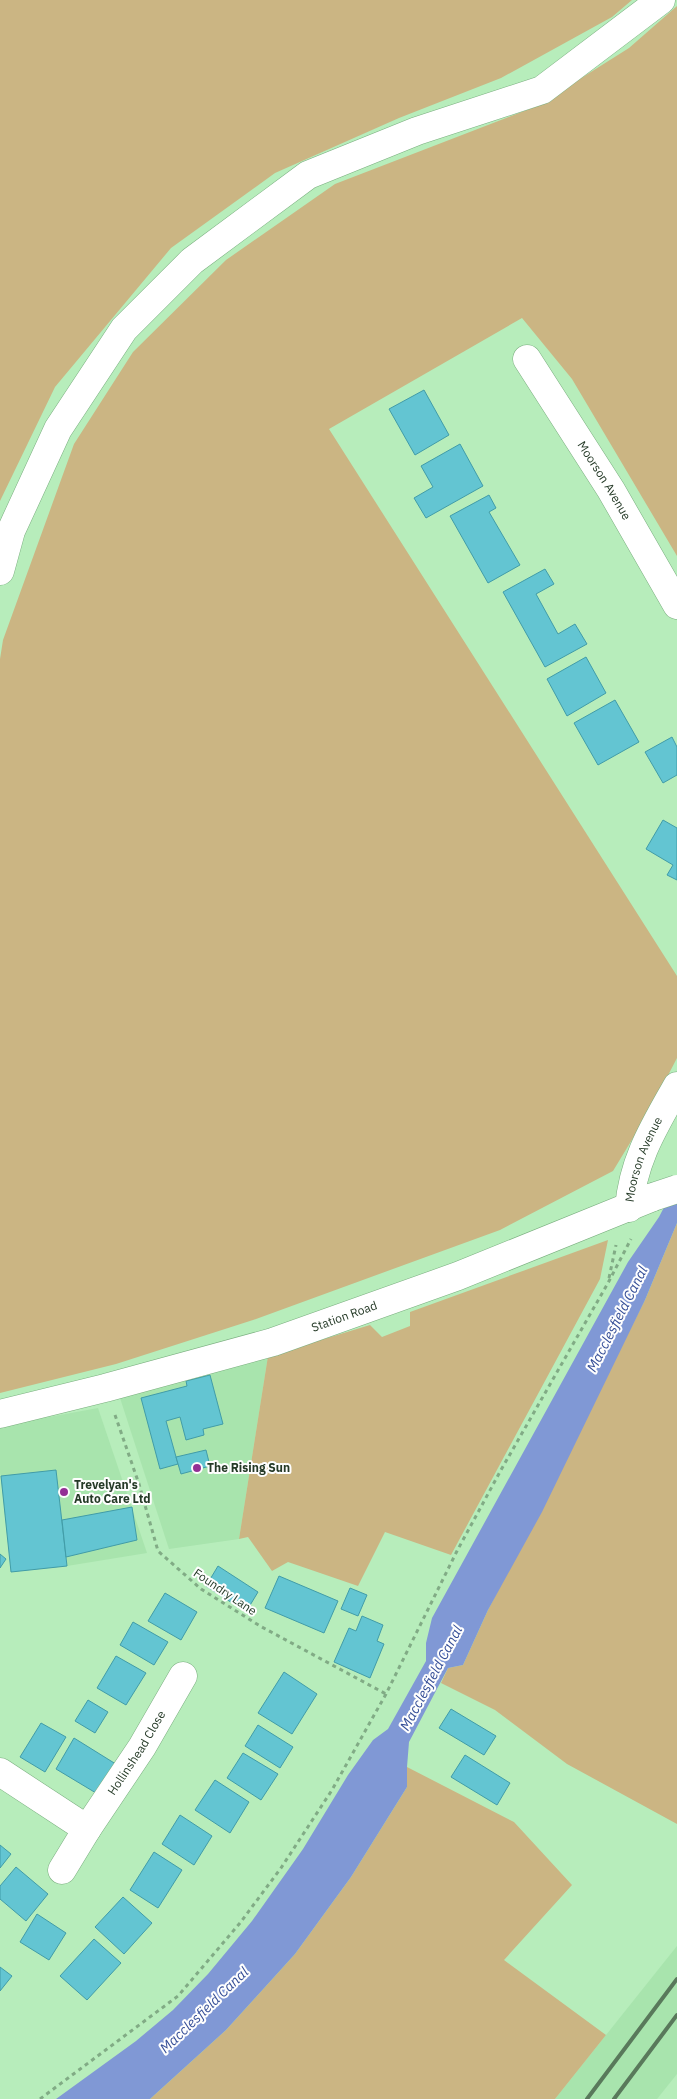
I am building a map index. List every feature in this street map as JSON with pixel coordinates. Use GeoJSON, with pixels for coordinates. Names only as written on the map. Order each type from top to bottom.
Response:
{"type":"FeatureCollection","features":[{"type":"Feature","properties":{"kind":"street"},"geometry":{"type":"LineString","coordinates":[[0,571],[11,531],[58,429],[124,329],[192,261],[308,175],[417,131],[542,90],[661,0]]}},
{"type":"Feature","properties":{"kind":"street","name":"Moorson Avenue"},"geometry":{"type":"LineString","coordinates":[[528,359],[611,490],[677,605]]}},
{"type":"Feature","properties":{"kind":"street","name":"Moorson Avenue"},"geometry":{"type":"LineString","coordinates":[[641,1202],[631,1185],[642,1150],[677,1086]]}},
{"type":"Feature","properties":{"kind":"street","name":"Station Road"},"geometry":{"type":"LineString","coordinates":[[0,1414],[105,1388],[273,1342],[458,1276],[641,1202]]}},
{"type":"Feature","properties":{"kind":"street","name":"Hollinshead Close"},"geometry":{"type":"LineString","coordinates":[[62,1870],[142,1747],[183,1676]]}},
{"type":"Feature","properties":{"kind":"street"},"geometry":{"type":"LineString","coordinates":[[0,1772],[87,1829]]}},
{"type":"Feature","properties":{"kind":"path"},"geometry":{"type":"LineString","coordinates":[[40,2099],[178,1996],[240,1923],[281,1868],[332,1790],[386,1694],[457,1551],[496,1478],[608,1283],[617,1242]]}},
{"type":"Feature","properties":{"kind":"path","name":"Foundry Lane"},"geometry":{"type":"LineString","coordinates":[[105,1388],[139,1484],[158,1551],[201,1589],[251,1620],[386,1694]]}},
{"type":"Feature","properties":{"kind":"shaded area"},"geometry":{"type":"Polygon","coordinates":[[[0,0],[632,0],[612,17],[501,78],[399,118],[275,173],[171,248],[55,387],[0,501],[0,0]]]}},
{"type":"Feature","properties":{"kind":"shaded area"},"geometry":{"type":"Polygon","coordinates":[[[677,6],[677,556],[572,379],[522,318],[329,429],[677,976],[677,1058],[650,1110],[613,1171],[500,1230],[253,1320],[116,1364],[0,1393],[0,659],[3,640],[74,444],[133,352],[226,260],[335,184],[537,106],[629,48],[677,6]]]}},
{"type":"Feature","properties":{"kind":"shaded area"},"geometry":{"type":"Polygon","coordinates":[[[677,1223],[677,1824],[567,1764],[495,1710],[441,1683],[448,1668],[463,1665],[488,1610],[645,1300],[677,1223]]]}},
{"type":"Feature","properties":{"kind":"shaded area"},"geometry":{"type":"Polygon","coordinates":[[[608,1240],[600,1279],[451,1555],[385,1532],[358,1586],[288,1562],[272,1571],[248,1537],[239,1539],[268,1356],[370,1325],[382,1337],[410,1326],[410,1312],[608,1240]]]}},
{"type":"Feature","properties":{"kind":"shaded area","name":"The Rising Sun"},"geometry":{"type":"Polygon","coordinates":[[[268,1356],[239,1539],[169,1549],[120,1398],[268,1356]]]}},
{"type":"Feature","properties":{"kind":"shaded area","name":"Trevelyan's Auto Care Ltd"},"geometry":{"type":"Polygon","coordinates":[[[98,1408],[147,1553],[67,1566],[11,1572],[0,1472],[0,1426],[98,1408]]]}},
{"type":"Feature","properties":{"kind":"shaded area"},"geometry":{"type":"Polygon","coordinates":[[[407,1767],[514,1822],[572,1885],[504,1960],[606,2035],[555,2099],[150,2099],[226,2030],[295,1954],[351,1877],[407,1787],[407,1767]]]}},
{"type":"Feature","properties":{"kind":"shaded area"},"geometry":{"type":"Polygon","coordinates":[[[677,1946],[677,2074],[657,2099],[555,2099],[677,1946]]]}},
{"type":"Feature","properties":{"kind":"water","name":"Macclesfield Canal"},"geometry":{"type":"Polygon","coordinates":[[[677,1182],[677,1223],[645,1300],[542,1512],[488,1610],[463,1665],[448,1668],[409,1742],[407,1787],[351,1877],[295,1954],[226,2030],[150,2099],[56,2099],[136,2041],[173,2010],[208,1974],[252,1921],[303,1849],[348,1775],[373,1740],[388,1729],[426,1661],[426,1643],[432,1618],[628,1262],[659,1217],[677,1182]]]}},
{"type":"Feature","properties":{"kind":"building"},"geometry":{"type":"Polygon","coordinates":[[[424,390],[449,435],[415,455],[389,409],[424,390]]]}},
{"type":"Feature","properties":{"kind":"building"},"geometry":{"type":"Polygon","coordinates":[[[460,444],[483,486],[426,518],[414,498],[433,487],[421,466],[460,444]]]}},
{"type":"Feature","properties":{"kind":"building"},"geometry":{"type":"Polygon","coordinates":[[[489,495],[496,508],[489,512],[520,565],[488,583],[450,516],[489,495]]]}},
{"type":"Feature","properties":{"kind":"building"},"geometry":{"type":"Polygon","coordinates":[[[545,569],[554,584],[536,594],[558,634],[575,624],[587,644],[545,667],[503,592],[545,569]]]}},
{"type":"Feature","properties":{"kind":"building"},"geometry":{"type":"Polygon","coordinates":[[[586,657],[606,693],[567,716],[547,679],[586,657]]]}},
{"type":"Feature","properties":{"kind":"building"},"geometry":{"type":"Polygon","coordinates":[[[615,700],[639,742],[598,765],[574,723],[615,700]]]}},
{"type":"Feature","properties":{"kind":"building"},"geometry":{"type":"Polygon","coordinates":[[[672,737],[677,747],[677,775],[663,783],[645,752],[672,737]]]}},
{"type":"Feature","properties":{"kind":"building"},"geometry":{"type":"Polygon","coordinates":[[[663,820],[677,828],[677,880],[667,875],[673,865],[646,849],[663,820]]]}},
{"type":"Feature","properties":{"kind":"building"},"geometry":{"type":"Polygon","coordinates":[[[210,1375],[223,1424],[203,1429],[204,1435],[186,1440],[180,1417],[166,1421],[178,1464],[160,1469],[141,1398],[187,1386],[186,1381],[210,1375]]]}},
{"type":"Feature","properties":{"kind":"building"},"geometry":{"type":"Polygon","coordinates":[[[206,1450],[210,1466],[181,1474],[176,1457],[206,1450]]]}},
{"type":"Feature","properties":{"kind":"building"},"geometry":{"type":"Polygon","coordinates":[[[56,1470],[67,1566],[11,1572],[1,1476],[56,1470]]]}},
{"type":"Feature","properties":{"kind":"building"},"geometry":{"type":"Polygon","coordinates":[[[132,1507],[137,1540],[66,1557],[62,1520],[132,1507]]]}},
{"type":"Feature","properties":{"kind":"building"},"geometry":{"type":"Polygon","coordinates":[[[0,1554],[6,1559],[0,1568],[0,1554]]]}},
{"type":"Feature","properties":{"kind":"building"},"geometry":{"type":"Polygon","coordinates":[[[218,1566],[258,1592],[246,1612],[206,1586],[218,1566]]]}},
{"type":"Feature","properties":{"kind":"building"},"geometry":{"type":"Polygon","coordinates":[[[279,1576],[338,1601],[324,1633],[265,1608],[279,1576]]]}},
{"type":"Feature","properties":{"kind":"building"},"geometry":{"type":"Polygon","coordinates":[[[350,1588],[367,1595],[358,1616],[341,1609],[350,1588]]]}},
{"type":"Feature","properties":{"kind":"building"},"geometry":{"type":"Polygon","coordinates":[[[165,1593],[197,1612],[181,1640],[148,1621],[165,1593]]]}},
{"type":"Feature","properties":{"kind":"building"},"geometry":{"type":"Polygon","coordinates":[[[362,1616],[383,1625],[377,1641],[384,1644],[370,1678],[334,1662],[349,1628],[356,1631],[362,1616]]]}},
{"type":"Feature","properties":{"kind":"building"},"geometry":{"type":"Polygon","coordinates":[[[133,1622],[168,1642],[154,1665],[120,1645],[133,1622]]]}},
{"type":"Feature","properties":{"kind":"building"},"geometry":{"type":"Polygon","coordinates":[[[116,1656],[146,1673],[126,1705],[97,1688],[116,1656]]]}},
{"type":"Feature","properties":{"kind":"building"},"geometry":{"type":"Polygon","coordinates":[[[284,1672],[317,1694],[292,1734],[258,1713],[284,1672]]]}},
{"type":"Feature","properties":{"kind":"building"},"geometry":{"type":"Polygon","coordinates":[[[88,1700],[108,1712],[95,1733],[75,1721],[88,1700]]]}},
{"type":"Feature","properties":{"kind":"building"},"geometry":{"type":"Polygon","coordinates":[[[451,1709],[496,1736],[484,1755],[439,1728],[451,1709]]]}},
{"type":"Feature","properties":{"kind":"building"},"geometry":{"type":"Polygon","coordinates":[[[41,1723],[66,1737],[45,1772],[20,1757],[41,1723]]]}},
{"type":"Feature","properties":{"kind":"building"},"geometry":{"type":"Polygon","coordinates":[[[258,1725],[293,1747],[280,1768],[245,1746],[258,1725]]]}},
{"type":"Feature","properties":{"kind":"building"},"geometry":{"type":"Polygon","coordinates":[[[74,1738],[119,1766],[101,1796],[56,1769],[74,1738]]]}},
{"type":"Feature","properties":{"kind":"building"},"geometry":{"type":"Polygon","coordinates":[[[243,1753],[278,1774],[261,1800],[227,1778],[243,1753]]]}},
{"type":"Feature","properties":{"kind":"building"},"geometry":{"type":"Polygon","coordinates":[[[465,1755],[510,1783],[497,1805],[451,1777],[465,1755]]]}},
{"type":"Feature","properties":{"kind":"building"},"geometry":{"type":"Polygon","coordinates":[[[215,1780],[249,1802],[230,1833],[195,1810],[215,1780]]]}},
{"type":"Feature","properties":{"kind":"building"},"geometry":{"type":"Polygon","coordinates":[[[180,1815],[212,1836],[194,1865],[162,1844],[180,1815]]]}},
{"type":"Feature","properties":{"kind":"building"},"geometry":{"type":"Polygon","coordinates":[[[0,1845],[11,1854],[0,1868],[0,1845]]]}},
{"type":"Feature","properties":{"kind":"building"},"geometry":{"type":"Polygon","coordinates":[[[154,1852],[182,1870],[158,1908],[130,1890],[154,1852]]]}},
{"type":"Feature","properties":{"kind":"building"},"geometry":{"type":"Polygon","coordinates":[[[16,1867],[48,1894],[26,1921],[0,1899],[0,1886],[16,1867]]]}},
{"type":"Feature","properties":{"kind":"building"},"geometry":{"type":"Polygon","coordinates":[[[123,1897],[152,1923],[124,1954],[95,1927],[123,1897]]]}},
{"type":"Feature","properties":{"kind":"building"},"geometry":{"type":"Polygon","coordinates":[[[37,1914],[66,1933],[49,1960],[20,1942],[37,1914]]]}},
{"type":"Feature","properties":{"kind":"building"},"geometry":{"type":"Polygon","coordinates":[[[94,1939],[121,1963],[87,2000],[60,1976],[94,1939]]]}},
{"type":"Feature","properties":{"kind":"building"},"geometry":{"type":"Polygon","coordinates":[[[0,1967],[12,1976],[0,1991],[0,1967]]]}},
{"type":"Feature","properties":{"kind":"railway"},"geometry":{"type":"LineString","coordinates":[[587,2099],[677,1979]]}},
{"type":"Feature","properties":{"kind":"railway"},"geometry":{"type":"LineString","coordinates":[[614,2099],[677,2015]]}},
{"type":"Feature","properties":{"kind":"place","name":"The Rising Sun"},"geometry":{"type":"Point","coordinates":[197,1468]}},
{"type":"Feature","properties":{"kind":"place","name":"Trevelyan's Auto Care Ltd"},"geometry":{"type":"Point","coordinates":[64,1492]}}]}
